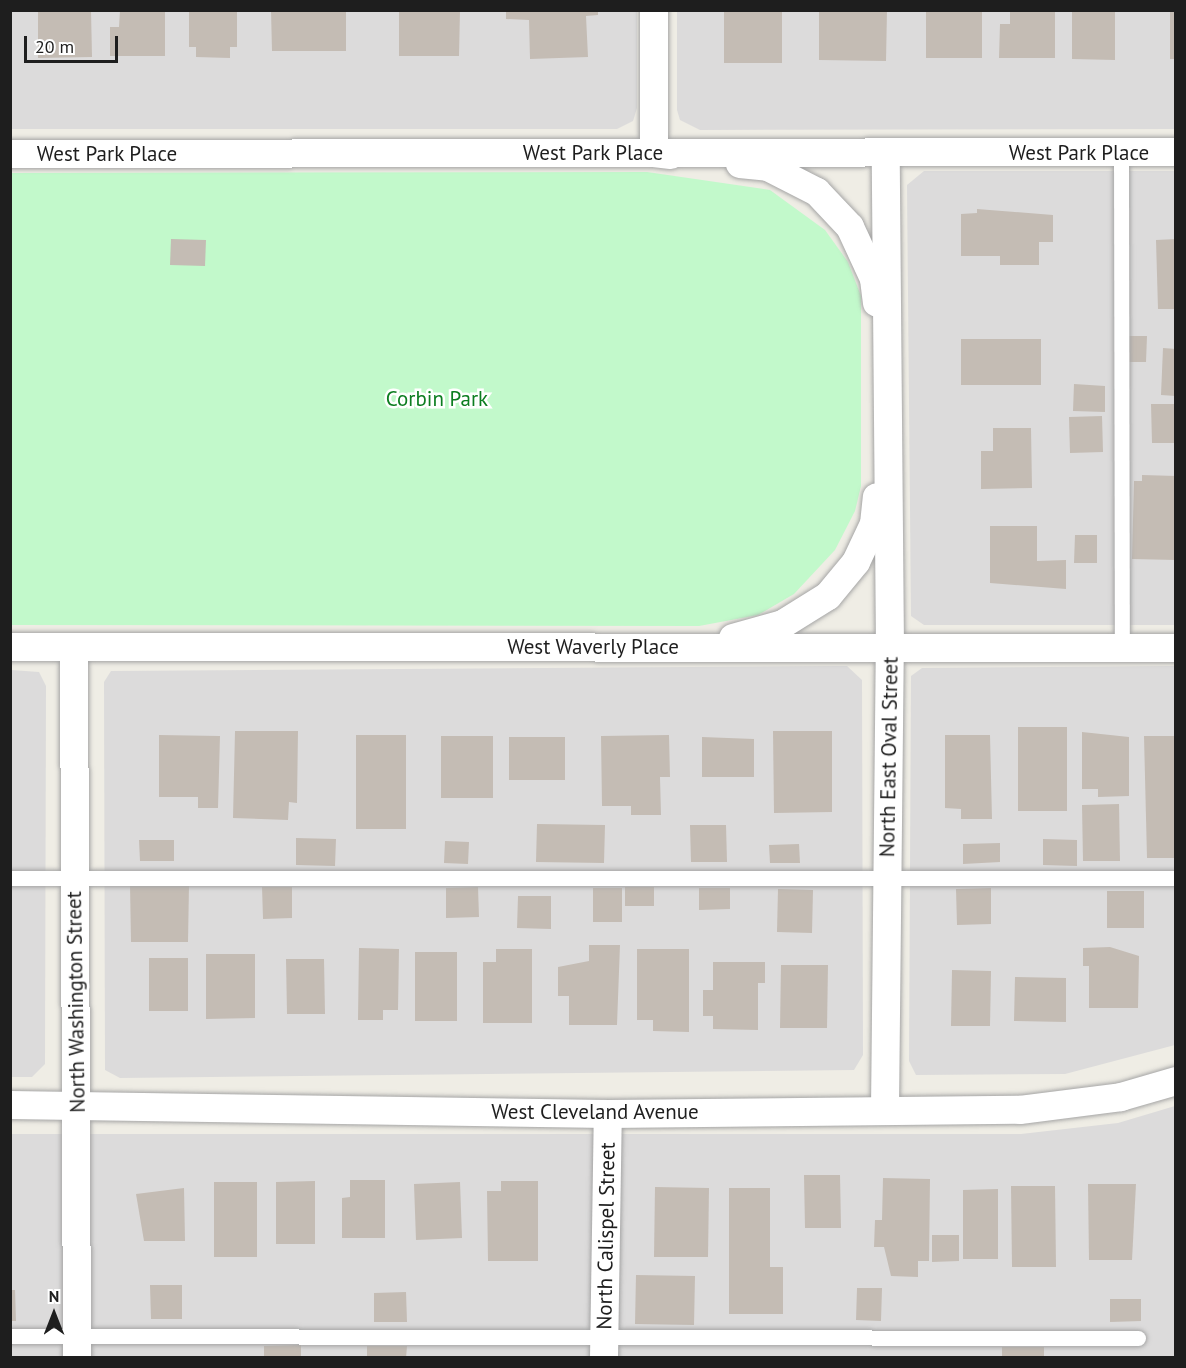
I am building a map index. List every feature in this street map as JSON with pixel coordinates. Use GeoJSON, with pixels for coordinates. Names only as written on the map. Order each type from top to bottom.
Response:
{"type":"FeatureCollection","features":[{"type":"Feature","properties":{"kind":"street"},"geometry":{"type":"LineString","coordinates":[[654,10],[654,153]]}},
{"type":"Feature","properties":{"kind":"street","name":"West Park Place"},"geometry":{"type":"LineString","coordinates":[[10,154],[1176,152]]}},
{"type":"Feature","properties":{"kind":"street","name":"North East Oval Street"},"geometry":{"type":"LineString","coordinates":[[654,153],[768,167],[817,192],[850,227],[874,279],[889,406],[874,524],[856,562],[828,596],[805,613],[699,648]]}},
{"type":"Feature","properties":{"kind":"street","name":"North East Oval Street"},"geometry":{"type":"LineString","coordinates":[[885,1109],[890,648],[886,153]]}},
{"type":"Feature","properties":{"kind":"street","name":"West Waverly Place"},"geometry":{"type":"LineString","coordinates":[[10,647],[1176,648]]}},
{"type":"Feature","properties":{"kind":"street","name":"North Washington Street"},"geometry":{"type":"LineString","coordinates":[[74,647],[73,878],[79,1105],[77,1347]]}},
{"type":"Feature","properties":{"kind":"street","name":"West Cleveland Avenue"},"geometry":{"type":"LineString","coordinates":[[10,1106],[79,1105],[608,1114],[885,1109],[1020,1110],[1121,1097],[1176,1081]]}},
{"type":"Feature","properties":{"kind":"street","name":"North Calispel Street"},"geometry":{"type":"LineString","coordinates":[[605,1347],[608,1114]]}},
{"type":"Feature","properties":{"kind":"lane"},"geometry":{"type":"LineString","coordinates":[[1121,153],[1122,648]]}},
{"type":"Feature","properties":{"kind":"lane"},"geometry":{"type":"LineString","coordinates":[[10,878],[1176,878]]}},
{"type":"Feature","properties":{"kind":"lane"},"geometry":{"type":"LineString","coordinates":[[10,1336],[77,1347],[605,1347],[1138,1338]]}},
{"type":"Feature","properties":{"kind":"shaded area"},"geometry":{"type":"Polygon","coordinates":[[[11,11],[637,11],[637,108],[633,121],[617,129],[11,129],[11,11]]]}},
{"type":"Feature","properties":{"kind":"shaded area"},"geometry":{"type":"Polygon","coordinates":[[[677,11],[1175,11],[1175,129],[700,130],[680,120],[677,110],[677,11]]]}},
{"type":"Feature","properties":{"kind":"shaded area"},"geometry":{"type":"Polygon","coordinates":[[[924,171],[1175,171],[1175,625],[924,625],[911,616],[907,185],[924,171]]]}},
{"type":"Feature","properties":{"kind":"shaded area"},"geometry":{"type":"Polygon","coordinates":[[[847,666],[862,680],[863,1055],[854,1070],[120,1078],[105,1070],[104,682],[111,671],[847,666]]]}},
{"type":"Feature","properties":{"kind":"shaded area"},"geometry":{"type":"Polygon","coordinates":[[[1175,666],[1175,1045],[1065,1074],[916,1075],[909,1061],[911,676],[922,668],[1175,666]]]}},
{"type":"Feature","properties":{"kind":"shaded area"},"geometry":{"type":"Polygon","coordinates":[[[11,670],[39,672],[46,686],[45,1064],[32,1077],[11,1077],[11,670]]]}},
{"type":"Feature","properties":{"kind":"shaded area"},"geometry":{"type":"Polygon","coordinates":[[[1175,1106],[1175,1357],[11,1357],[10,1134],[1021,1134],[1118,1123],[1175,1106]]]}},
{"type":"Feature","properties":{"kind":"green space","name":"Corbin Park"},"geometry":{"type":"Polygon","coordinates":[[[647,172],[770,190],[825,230],[848,262],[861,296],[861,486],[855,511],[835,550],[794,594],[758,615],[699,626],[11,625],[10,173],[647,172]]]}},
{"type":"Feature","properties":{"kind":"building"},"geometry":{"type":"Polygon","coordinates":[[[38,10],[91,10],[92,57],[38,58],[38,10]]]}},
{"type":"Feature","properties":{"kind":"building"},"geometry":{"type":"Polygon","coordinates":[[[120,10],[165,10],[165,56],[110,56],[110,27],[119,27],[120,10]]]}},
{"type":"Feature","properties":{"kind":"building"},"geometry":{"type":"Polygon","coordinates":[[[189,10],[237,10],[237,47],[230,47],[230,58],[196,57],[196,47],[189,47],[189,10]]]}},
{"type":"Feature","properties":{"kind":"building"},"geometry":{"type":"Polygon","coordinates":[[[271,10],[346,10],[346,51],[272,51],[271,10]]]}},
{"type":"Feature","properties":{"kind":"building"},"geometry":{"type":"Polygon","coordinates":[[[399,10],[460,10],[459,56],[399,56],[399,10]]]}},
{"type":"Feature","properties":{"kind":"building"},"geometry":{"type":"Polygon","coordinates":[[[506,10],[598,10],[598,15],[586,16],[588,57],[530,59],[529,20],[506,19],[506,10]]]}},
{"type":"Feature","properties":{"kind":"building"},"geometry":{"type":"Polygon","coordinates":[[[724,10],[782,10],[782,63],[724,63],[724,10]]]}},
{"type":"Feature","properties":{"kind":"building"},"geometry":{"type":"Polygon","coordinates":[[[819,10],[887,10],[886,61],[819,60],[819,10]]]}},
{"type":"Feature","properties":{"kind":"building"},"geometry":{"type":"Polygon","coordinates":[[[926,10],[982,10],[982,58],[926,58],[926,10]]]}},
{"type":"Feature","properties":{"kind":"building"},"geometry":{"type":"Polygon","coordinates":[[[1010,10],[1055,10],[1055,58],[999,58],[1000,24],[1010,24],[1010,10]]]}},
{"type":"Feature","properties":{"kind":"building"},"geometry":{"type":"Polygon","coordinates":[[[1072,10],[1115,10],[1115,60],[1072,59],[1072,10]]]}},
{"type":"Feature","properties":{"kind":"building"},"geometry":{"type":"Polygon","coordinates":[[[1170,10],[1176,10],[1176,59],[1170,59],[1170,10]]]}},
{"type":"Feature","properties":{"kind":"building"},"geometry":{"type":"Polygon","coordinates":[[[977,209],[1053,215],[1053,242],[1039,242],[1039,265],[1000,265],[1000,256],[961,256],[961,214],[977,213],[977,209]]]}},
{"type":"Feature","properties":{"kind":"building"},"geometry":{"type":"Polygon","coordinates":[[[171,239],[206,240],[205,266],[170,265],[171,239]]]}},
{"type":"Feature","properties":{"kind":"building"},"geometry":{"type":"Polygon","coordinates":[[[1176,239],[1176,309],[1158,309],[1156,240],[1176,239]]]}},
{"type":"Feature","properties":{"kind":"building"},"geometry":{"type":"Polygon","coordinates":[[[1127,336],[1147,336],[1146,362],[1127,362],[1127,336]]]}},
{"type":"Feature","properties":{"kind":"building"},"geometry":{"type":"Polygon","coordinates":[[[961,339],[1041,339],[1041,385],[961,385],[961,339]]]}},
{"type":"Feature","properties":{"kind":"building"},"geometry":{"type":"Polygon","coordinates":[[[1163,348],[1176,349],[1176,396],[1161,395],[1163,348]]]}},
{"type":"Feature","properties":{"kind":"building"},"geometry":{"type":"Polygon","coordinates":[[[1074,384],[1105,386],[1105,412],[1073,411],[1074,384]]]}},
{"type":"Feature","properties":{"kind":"building"},"geometry":{"type":"Polygon","coordinates":[[[1151,404],[1176,404],[1176,443],[1152,443],[1151,404]]]}},
{"type":"Feature","properties":{"kind":"building"},"geometry":{"type":"Polygon","coordinates":[[[1102,416],[1103,452],[1070,453],[1069,417],[1102,416]]]}},
{"type":"Feature","properties":{"kind":"building"},"geometry":{"type":"Polygon","coordinates":[[[993,428],[1031,428],[1032,488],[981,489],[981,451],[993,451],[993,428]]]}},
{"type":"Feature","properties":{"kind":"building"},"geometry":{"type":"Polygon","coordinates":[[[1142,475],[1176,476],[1176,560],[1132,559],[1134,481],[1142,481],[1142,475]]]}},
{"type":"Feature","properties":{"kind":"building"},"geometry":{"type":"Polygon","coordinates":[[[990,526],[1037,526],[1037,561],[1066,560],[1066,589],[990,583],[990,526]]]}},
{"type":"Feature","properties":{"kind":"building"},"geometry":{"type":"Polygon","coordinates":[[[1075,535],[1097,535],[1097,563],[1074,563],[1075,535]]]}},
{"type":"Feature","properties":{"kind":"building"},"geometry":{"type":"Polygon","coordinates":[[[1018,727],[1067,727],[1067,811],[1018,811],[1018,727]]]}},
{"type":"Feature","properties":{"kind":"building"},"geometry":{"type":"Polygon","coordinates":[[[235,731],[298,731],[297,803],[289,802],[288,820],[233,818],[235,731]]]}},
{"type":"Feature","properties":{"kind":"building"},"geometry":{"type":"Polygon","coordinates":[[[773,731],[832,731],[832,812],[774,813],[773,731]]]}},
{"type":"Feature","properties":{"kind":"building"},"geometry":{"type":"Polygon","coordinates":[[[1082,732],[1129,737],[1129,796],[1098,797],[1098,789],[1082,789],[1082,732]]]}},
{"type":"Feature","properties":{"kind":"building"},"geometry":{"type":"Polygon","coordinates":[[[159,735],[220,736],[218,808],[198,808],[198,797],[159,797],[159,735]]]}},
{"type":"Feature","properties":{"kind":"building"},"geometry":{"type":"Polygon","coordinates":[[[356,735],[406,735],[406,829],[356,829],[356,735]]]}},
{"type":"Feature","properties":{"kind":"building"},"geometry":{"type":"Polygon","coordinates":[[[669,735],[670,777],[660,777],[661,815],[631,815],[631,806],[602,806],[601,736],[669,735]]]}},
{"type":"Feature","properties":{"kind":"building"},"geometry":{"type":"Polygon","coordinates":[[[945,735],[990,735],[992,819],[961,819],[961,809],[945,808],[945,735]]]}},
{"type":"Feature","properties":{"kind":"building"},"geometry":{"type":"Polygon","coordinates":[[[441,736],[493,736],[493,798],[441,798],[441,736]]]}},
{"type":"Feature","properties":{"kind":"building"},"geometry":{"type":"Polygon","coordinates":[[[1144,736],[1176,736],[1176,858],[1147,858],[1144,736]]]}},
{"type":"Feature","properties":{"kind":"building"},"geometry":{"type":"Polygon","coordinates":[[[509,737],[565,737],[565,780],[509,780],[509,737]]]}},
{"type":"Feature","properties":{"kind":"building"},"geometry":{"type":"Polygon","coordinates":[[[702,737],[754,739],[754,777],[702,777],[702,737]]]}},
{"type":"Feature","properties":{"kind":"building"},"geometry":{"type":"Polygon","coordinates":[[[1119,804],[1120,861],[1083,861],[1082,805],[1119,804]]]}},
{"type":"Feature","properties":{"kind":"building"},"geometry":{"type":"Polygon","coordinates":[[[537,824],[605,825],[604,863],[536,862],[537,824]]]}},
{"type":"Feature","properties":{"kind":"building"},"geometry":{"type":"Polygon","coordinates":[[[690,825],[726,825],[727,862],[691,862],[690,825]]]}},
{"type":"Feature","properties":{"kind":"building"},"geometry":{"type":"Polygon","coordinates":[[[296,838],[336,839],[335,866],[296,865],[296,838]]]}},
{"type":"Feature","properties":{"kind":"building"},"geometry":{"type":"Polygon","coordinates":[[[1043,839],[1077,840],[1077,866],[1043,865],[1043,839]]]}},
{"type":"Feature","properties":{"kind":"building"},"geometry":{"type":"Polygon","coordinates":[[[139,840],[174,840],[174,861],[140,861],[139,840]]]}},
{"type":"Feature","properties":{"kind":"building"},"geometry":{"type":"Polygon","coordinates":[[[445,841],[469,842],[468,864],[444,863],[445,841]]]}},
{"type":"Feature","properties":{"kind":"building"},"geometry":{"type":"Polygon","coordinates":[[[1000,843],[1000,862],[963,864],[963,844],[1000,843]]]}},
{"type":"Feature","properties":{"kind":"building"},"geometry":{"type":"Polygon","coordinates":[[[799,844],[800,863],[770,863],[769,845],[799,844]]]}},
{"type":"Feature","properties":{"kind":"building"},"geometry":{"type":"Polygon","coordinates":[[[130,884],[189,885],[188,942],[131,942],[130,884]]]}},
{"type":"Feature","properties":{"kind":"building"},"geometry":{"type":"Polygon","coordinates":[[[262,887],[292,887],[292,918],[263,919],[262,887]]]}},
{"type":"Feature","properties":{"kind":"building"},"geometry":{"type":"Polygon","coordinates":[[[478,887],[479,917],[446,918],[446,888],[478,887]]]}},
{"type":"Feature","properties":{"kind":"building"},"geometry":{"type":"Polygon","coordinates":[[[625,887],[654,887],[654,906],[625,906],[625,887]]]}},
{"type":"Feature","properties":{"kind":"building"},"geometry":{"type":"Polygon","coordinates":[[[593,888],[622,888],[622,922],[593,922],[593,888]]]}},
{"type":"Feature","properties":{"kind":"building"},"geometry":{"type":"Polygon","coordinates":[[[699,888],[730,888],[730,909],[699,910],[699,888]]]}},
{"type":"Feature","properties":{"kind":"building"},"geometry":{"type":"Polygon","coordinates":[[[991,888],[991,924],[957,925],[956,889],[991,888]]]}},
{"type":"Feature","properties":{"kind":"building"},"geometry":{"type":"Polygon","coordinates":[[[778,889],[813,890],[812,933],[777,932],[778,889]]]}},
{"type":"Feature","properties":{"kind":"building"},"geometry":{"type":"Polygon","coordinates":[[[1107,891],[1144,891],[1144,928],[1107,928],[1107,891]]]}},
{"type":"Feature","properties":{"kind":"building"},"geometry":{"type":"Polygon","coordinates":[[[518,896],[551,896],[551,929],[517,928],[518,896]]]}},
{"type":"Feature","properties":{"kind":"building"},"geometry":{"type":"Polygon","coordinates":[[[589,945],[620,945],[617,1025],[569,1025],[569,996],[558,996],[558,967],[589,961],[589,945]]]}},
{"type":"Feature","properties":{"kind":"building"},"geometry":{"type":"Polygon","coordinates":[[[1110,947],[1139,956],[1138,1008],[1089,1008],[1089,966],[1083,966],[1083,948],[1110,947]]]}},
{"type":"Feature","properties":{"kind":"building"},"geometry":{"type":"Polygon","coordinates":[[[359,948],[399,949],[398,1010],[383,1010],[383,1020],[358,1020],[359,948]]]}},
{"type":"Feature","properties":{"kind":"building"},"geometry":{"type":"Polygon","coordinates":[[[496,949],[532,949],[532,1023],[483,1023],[483,962],[496,962],[496,949]]]}},
{"type":"Feature","properties":{"kind":"building"},"geometry":{"type":"Polygon","coordinates":[[[637,949],[689,949],[689,1032],[653,1031],[653,1020],[637,1020],[637,949]]]}},
{"type":"Feature","properties":{"kind":"building"},"geometry":{"type":"Polygon","coordinates":[[[415,952],[457,952],[457,1021],[415,1021],[415,952]]]}},
{"type":"Feature","properties":{"kind":"building"},"geometry":{"type":"Polygon","coordinates":[[[206,954],[255,954],[255,1018],[206,1019],[206,954]]]}},
{"type":"Feature","properties":{"kind":"building"},"geometry":{"type":"Polygon","coordinates":[[[149,958],[188,958],[188,1011],[149,1011],[149,958]]]}},
{"type":"Feature","properties":{"kind":"building"},"geometry":{"type":"Polygon","coordinates":[[[286,959],[324,959],[325,1014],[287,1014],[286,959]]]}},
{"type":"Feature","properties":{"kind":"building"},"geometry":{"type":"Polygon","coordinates":[[[713,962],[765,962],[765,983],[758,983],[758,1030],[713,1029],[713,1016],[703,1016],[703,990],[713,990],[713,962]]]}},
{"type":"Feature","properties":{"kind":"building"},"geometry":{"type":"Polygon","coordinates":[[[781,965],[828,965],[827,1028],[780,1028],[781,965]]]}},
{"type":"Feature","properties":{"kind":"building"},"geometry":{"type":"Polygon","coordinates":[[[952,970],[991,971],[990,1026],[951,1026],[952,970]]]}},
{"type":"Feature","properties":{"kind":"building"},"geometry":{"type":"Polygon","coordinates":[[[1015,977],[1066,978],[1066,1022],[1014,1021],[1015,977]]]}},
{"type":"Feature","properties":{"kind":"building"},"geometry":{"type":"Polygon","coordinates":[[[804,1175],[840,1175],[841,1228],[805,1228],[804,1175]]]}},
{"type":"Feature","properties":{"kind":"building"},"geometry":{"type":"Polygon","coordinates":[[[883,1178],[930,1179],[929,1261],[918,1261],[918,1277],[891,1276],[884,1247],[874,1247],[875,1220],[882,1220],[883,1178]]]}},
{"type":"Feature","properties":{"kind":"building"},"geometry":{"type":"Polygon","coordinates":[[[350,1180],[385,1180],[385,1238],[342,1238],[342,1198],[350,1197],[350,1180]]]}},
{"type":"Feature","properties":{"kind":"building"},"geometry":{"type":"Polygon","coordinates":[[[315,1181],[315,1244],[276,1244],[276,1182],[315,1181]]]}},
{"type":"Feature","properties":{"kind":"building"},"geometry":{"type":"Polygon","coordinates":[[[501,1181],[538,1181],[538,1261],[488,1261],[487,1191],[501,1191],[501,1181]]]}},
{"type":"Feature","properties":{"kind":"building"},"geometry":{"type":"Polygon","coordinates":[[[214,1182],[257,1182],[257,1257],[214,1257],[214,1182]]]}},
{"type":"Feature","properties":{"kind":"building"},"geometry":{"type":"Polygon","coordinates":[[[460,1182],[462,1238],[416,1240],[414,1184],[460,1182]]]}},
{"type":"Feature","properties":{"kind":"building"},"geometry":{"type":"Polygon","coordinates":[[[1088,1184],[1136,1184],[1132,1260],[1089,1260],[1088,1184]]]}},
{"type":"Feature","properties":{"kind":"building"},"geometry":{"type":"Polygon","coordinates":[[[1011,1186],[1055,1186],[1056,1267],[1012,1267],[1011,1186]]]}},
{"type":"Feature","properties":{"kind":"building"},"geometry":{"type":"Polygon","coordinates":[[[655,1187],[709,1188],[708,1257],[654,1257],[655,1187]]]}},
{"type":"Feature","properties":{"kind":"building"},"geometry":{"type":"Polygon","coordinates":[[[184,1188],[185,1241],[144,1241],[136,1194],[184,1188]]]}},
{"type":"Feature","properties":{"kind":"building"},"geometry":{"type":"Polygon","coordinates":[[[729,1188],[770,1188],[770,1267],[783,1267],[783,1314],[729,1314],[729,1188]]]}},
{"type":"Feature","properties":{"kind":"building"},"geometry":{"type":"Polygon","coordinates":[[[998,1189],[998,1259],[963,1259],[963,1190],[998,1189]]]}},
{"type":"Feature","properties":{"kind":"building"},"geometry":{"type":"Polygon","coordinates":[[[932,1235],[959,1235],[959,1261],[932,1262],[932,1235]]]}},
{"type":"Feature","properties":{"kind":"building"},"geometry":{"type":"Polygon","coordinates":[[[636,1275],[695,1276],[694,1325],[635,1324],[636,1275]]]}},
{"type":"Feature","properties":{"kind":"building"},"geometry":{"type":"Polygon","coordinates":[[[150,1285],[182,1285],[182,1319],[151,1319],[150,1285]]]}},
{"type":"Feature","properties":{"kind":"building"},"geometry":{"type":"Polygon","coordinates":[[[857,1288],[882,1288],[881,1321],[856,1320],[857,1288]]]}},
{"type":"Feature","properties":{"kind":"building"},"geometry":{"type":"Polygon","coordinates":[[[10,1290],[15,1290],[16,1321],[10,1321],[10,1290]]]}},
{"type":"Feature","properties":{"kind":"building"},"geometry":{"type":"Polygon","coordinates":[[[406,1292],[407,1322],[374,1322],[374,1293],[406,1292]]]}},
{"type":"Feature","properties":{"kind":"building"},"geometry":{"type":"Polygon","coordinates":[[[1110,1299],[1141,1299],[1141,1321],[1110,1322],[1110,1299]]]}},
{"type":"Feature","properties":{"kind":"building"},"geometry":{"type":"Polygon","coordinates":[[[301,1345],[301,1358],[264,1358],[264,1346],[301,1345]]]}},
{"type":"Feature","properties":{"kind":"building"},"geometry":{"type":"Polygon","coordinates":[[[367,1346],[407,1346],[406,1358],[367,1358],[367,1346]]]}},
{"type":"Feature","properties":{"kind":"building"},"geometry":{"type":"Polygon","coordinates":[[[1002,1347],[1044,1347],[1044,1358],[1002,1358],[1002,1347]]]}}]}
